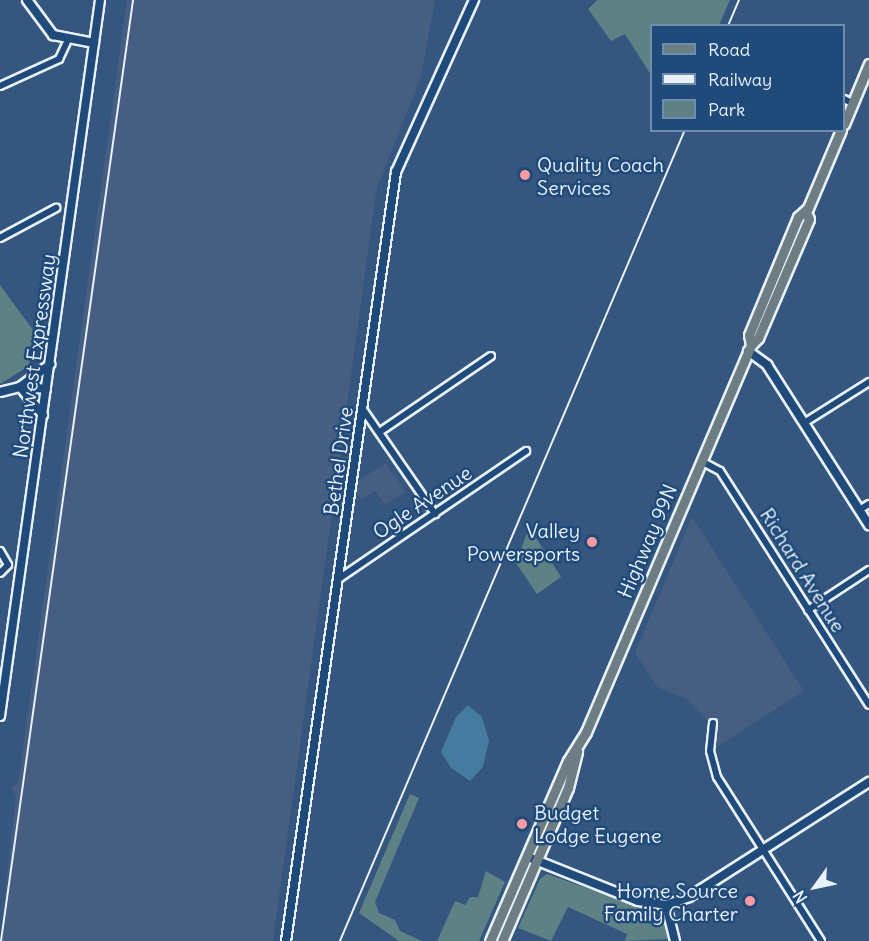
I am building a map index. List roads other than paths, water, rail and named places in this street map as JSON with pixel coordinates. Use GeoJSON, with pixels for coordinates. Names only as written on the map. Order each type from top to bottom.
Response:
{"type":"FeatureCollection","features":[{"type":"Feature","properties":{"kind":"main road","name":"Northwest Expressway"},"geometry":{"type":"LineString","coordinates":[[0,716],[100,0]]}},
{"type":"Feature","properties":{"kind":"main road"},"geometry":{"type":"LineString","coordinates":[[848,101],[869,64]]}},
{"type":"Feature","properties":{"kind":"main road","name":"Highway 99N"},"geometry":{"type":"LineString","coordinates":[[502,941],[576,767],[578,751],[749,348],[758,338],[809,219],[806,212],[840,132]]}},
{"type":"Feature","properties":{"kind":"main road","name":"Highway 99N"},"geometry":{"type":"LineString","coordinates":[[490,941],[568,761],[578,751]]}},
{"type":"Feature","properties":{"kind":"street"},"geometry":{"type":"LineString","coordinates":[[27,0],[49,32],[68,40],[94,44]]}},
{"type":"Feature","properties":{"kind":"street","name":"Bethel Drive"},"geometry":{"type":"LineString","coordinates":[[286,941],[399,162],[474,0]]}},
{"type":"Feature","properties":{"kind":"street"},"geometry":{"type":"LineString","coordinates":[[0,86],[59,59],[68,40]]}},
{"type":"Feature","properties":{"kind":"street"},"geometry":{"type":"LineString","coordinates":[[0,238],[56,208]]}},
{"type":"Feature","properties":{"kind":"street"},"geometry":{"type":"LineString","coordinates":[[749,348],[767,365],[869,525]]}},
{"type":"Feature","properties":{"kind":"street"},"geometry":{"type":"LineString","coordinates":[[381,431],[491,356]]}},
{"type":"Feature","properties":{"kind":"street"},"geometry":{"type":"LineString","coordinates":[[20,387],[50,364]]}},
{"type":"Feature","properties":{"kind":"street"},"geometry":{"type":"LineString","coordinates":[[804,423],[869,382]]}},
{"type":"Feature","properties":{"kind":"street"},"geometry":{"type":"LineString","coordinates":[[20,387],[43,415]]}},
{"type":"Feature","properties":{"kind":"street"},"geometry":{"type":"LineString","coordinates":[[0,392],[20,387],[46,389]]}},
{"type":"Feature","properties":{"kind":"street"},"geometry":{"type":"LineString","coordinates":[[362,408],[381,431],[435,514]]}},
{"type":"Feature","properties":{"kind":"street","name":"Ogle Avenue"},"geometry":{"type":"LineString","coordinates":[[337,580],[526,451]]}},
{"type":"Feature","properties":{"kind":"street","name":"Richard Avenue"},"geometry":{"type":"LineString","coordinates":[[701,461],[720,471],[869,705]]}},
{"type":"Feature","properties":{"kind":"street"},"geometry":{"type":"LineString","coordinates":[[860,510],[869,504]]}},
{"type":"Feature","properties":{"kind":"street"},"geometry":{"type":"LineString","coordinates":[[0,551],[8,565],[0,573]]}},
{"type":"Feature","properties":{"kind":"street"},"geometry":{"type":"LineString","coordinates":[[808,610],[869,570]]}},
{"type":"Feature","properties":{"kind":"street"},"geometry":{"type":"LineString","coordinates":[[713,723],[713,769],[821,941]]}},
{"type":"Feature","properties":{"kind":"street"},"geometry":{"type":"LineString","coordinates":[[528,857],[638,900],[666,905],[689,897],[869,782]]}},
{"type":"Feature","properties":{"kind":"street"},"geometry":{"type":"LineString","coordinates":[[666,905],[675,941]]}},
{"type":"Feature","properties":{"kind":"railway"},"geometry":{"type":"LineString","coordinates":[[1,941],[133,0]]}},
{"type":"Feature","properties":{"kind":"railway"},"geometry":{"type":"LineString","coordinates":[[729,24],[739,0]]}},
{"type":"Feature","properties":{"kind":"railway"},"geometry":{"type":"LineString","coordinates":[[340,941],[684,132]]}},
{"type":"Feature","properties":{"kind":"place","name":"Quality Coach Services"},"geometry":{"type":"Point","coordinates":[525,175]}},
{"type":"Feature","properties":{"kind":"place","name":"Valley Powersports"},"geometry":{"type":"Point","coordinates":[592,542]}},
{"type":"Feature","properties":{"kind":"place","name":"Budget Lodge Eugene"},"geometry":{"type":"Point","coordinates":[522,824]}},
{"type":"Feature","properties":{"kind":"place","name":"Home Source Family Charter"},"geometry":{"type":"Point","coordinates":[750,901]}}]}
